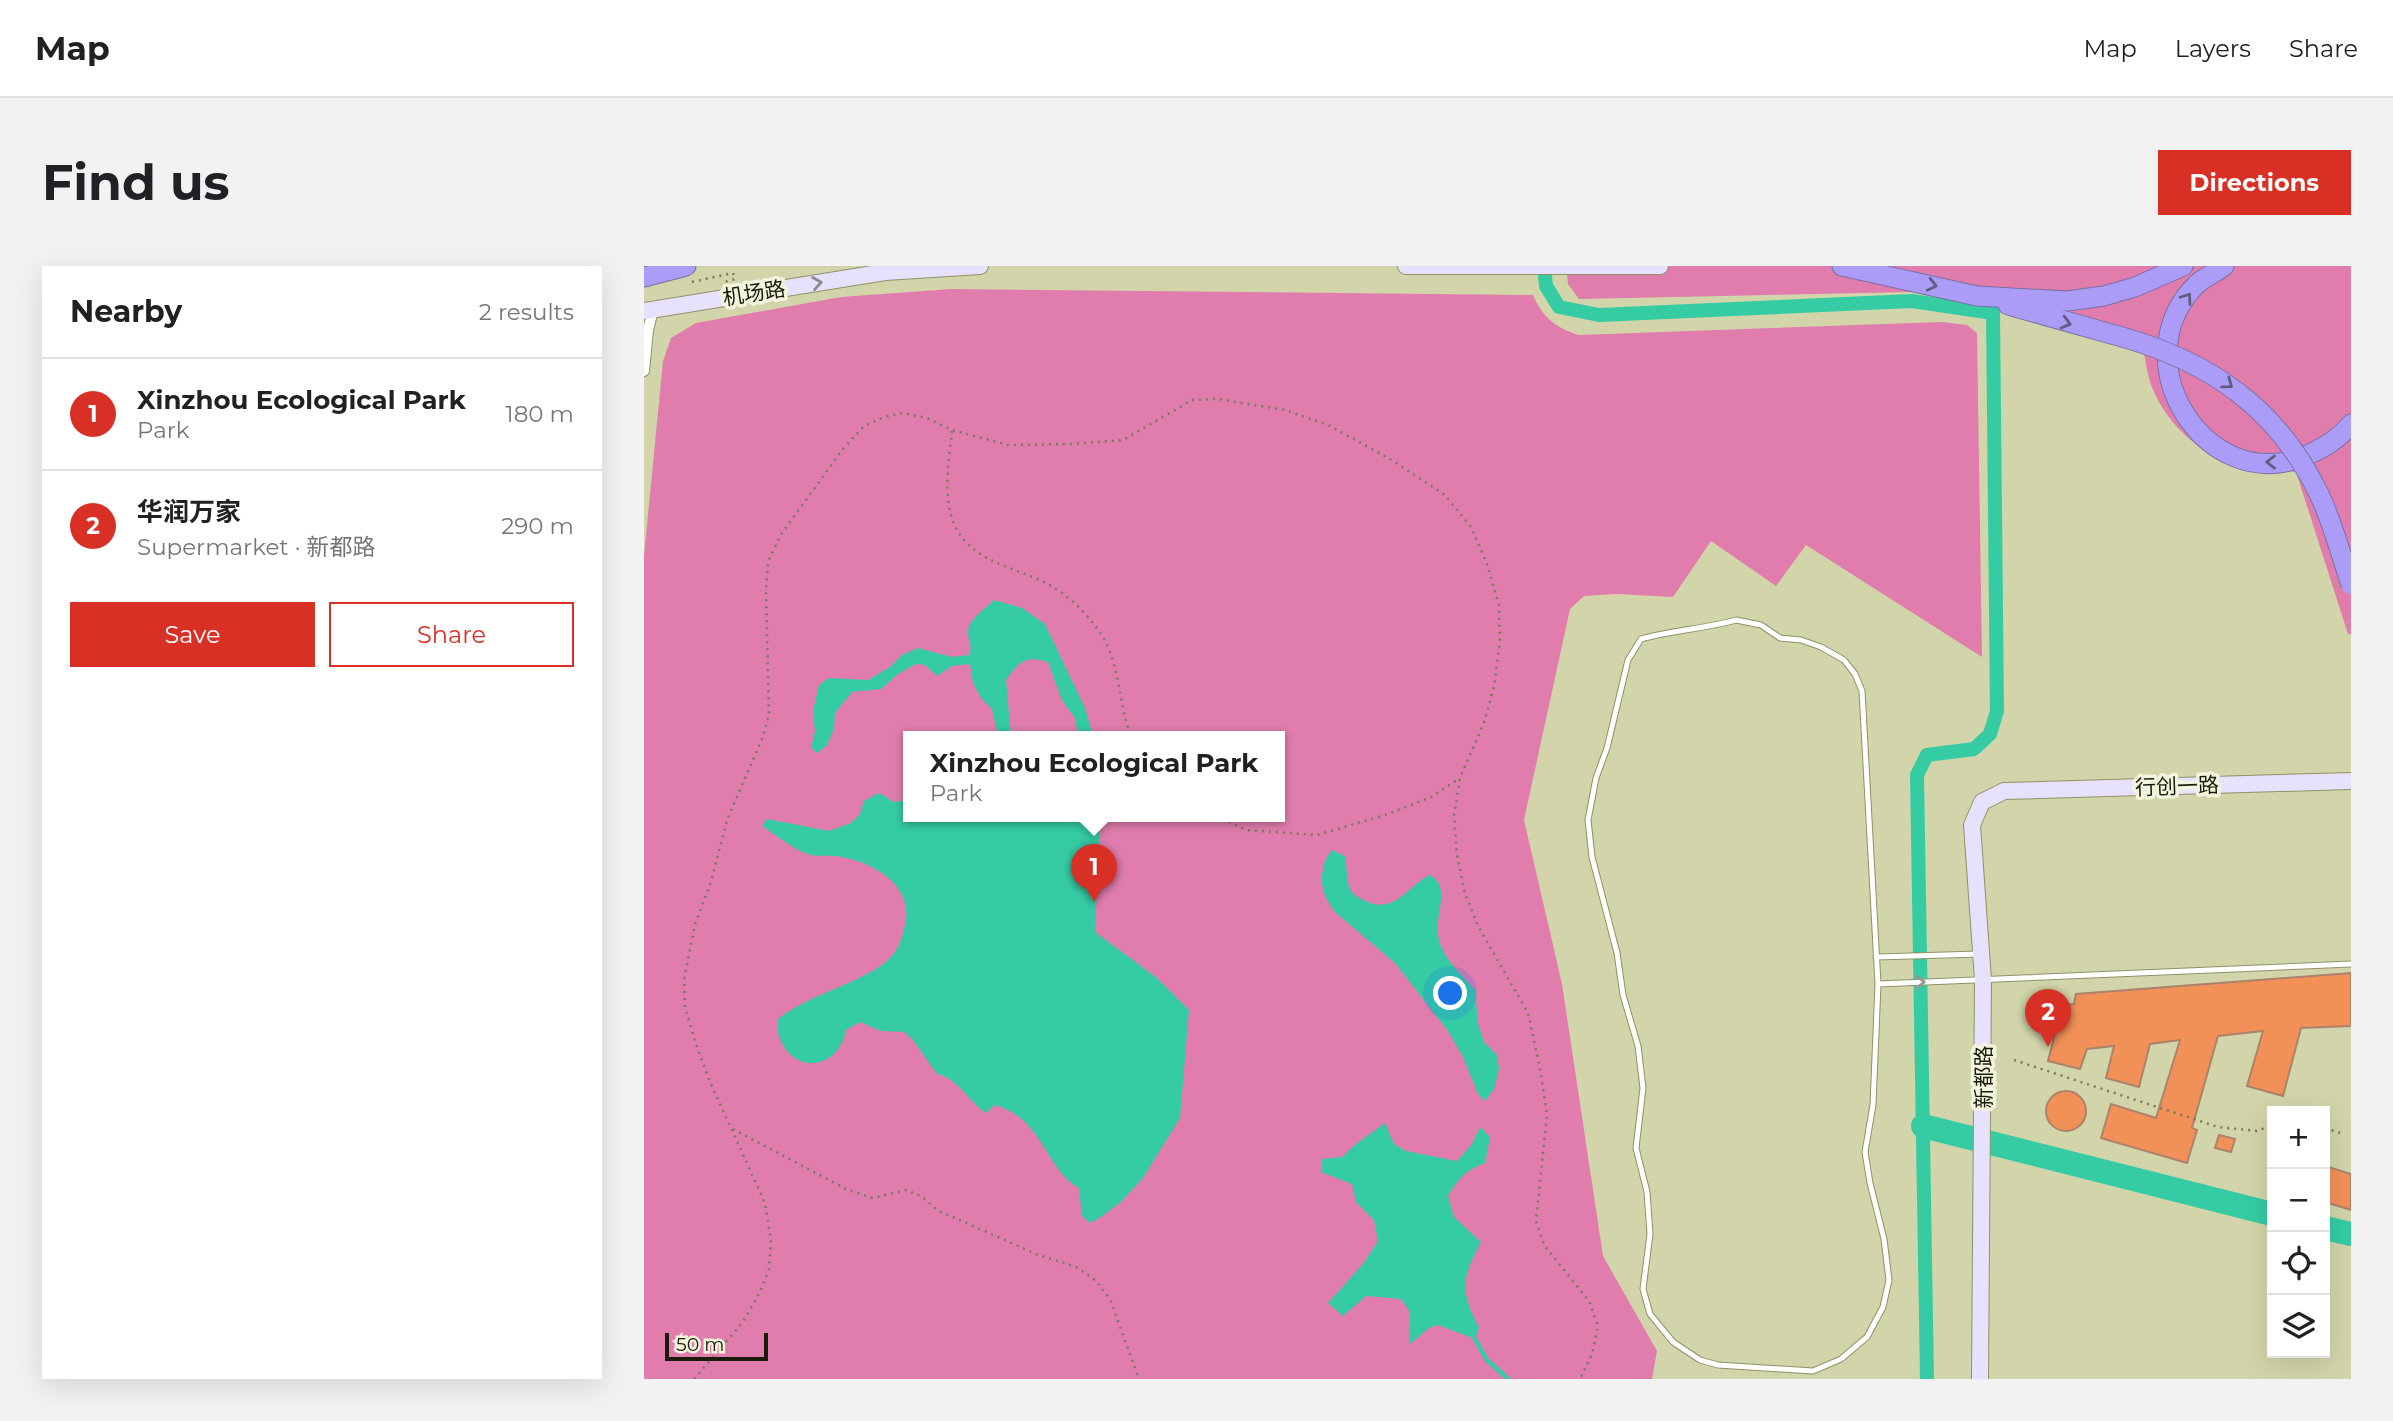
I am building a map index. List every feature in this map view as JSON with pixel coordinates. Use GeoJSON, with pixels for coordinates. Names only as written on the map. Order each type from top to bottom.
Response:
{"type":"FeatureCollection","features":[{"type":"Feature","properties":{"kind":"highway"},"geometry":{"type":"LineString","coordinates":[[1842,266],[1977,296],[2152,346],[2180,356],[2213,373],[2266,416],[2305,468],[2329,518],[2351,585]]}},
{"type":"Feature","properties":{"kind":"highway"},"geometry":{"type":"LineString","coordinates":[[1977,296],[2067,301],[2104,296],[2135,287],[2183,266]]}},
{"type":"Feature","properties":{"kind":"highway"},"geometry":{"type":"LineString","coordinates":[[2224,266],[2197,284],[2178,311],[2169,339],[2167,365],[2171,384],[2178,404],[2190,423],[2205,438],[2227,453],[2247,461],[2270,464],[2291,461],[2323,449],[2351,424]]}},
{"type":"Feature","properties":{"kind":"highway"},"geometry":{"type":"LineString","coordinates":[[644,277],[684,275]]}},
{"type":"Feature","properties":{"kind":"street","name":"机场路"},"geometry":{"type":"LineString","coordinates":[[648,310],[885,272],[980,266]]}},
{"type":"Feature","properties":{"kind":"street"},"geometry":{"type":"LineString","coordinates":[[1406,266],[1660,266]]}},
{"type":"Feature","properties":{"kind":"street"},"geometry":{"type":"LineString","coordinates":[[644,371],[648,310]]}},
{"type":"Feature","properties":{"kind":"street","name":"行创一路"},"geometry":{"type":"LineString","coordinates":[[2004,790],[2351,781]]}},
{"type":"Feature","properties":{"kind":"street","name":"新都路"},"geometry":{"type":"LineString","coordinates":[[1980,1379],[1983,954],[1972,825],[1982,802],[2004,790]]}},
{"type":"Feature","properties":{"kind":"lane"},"geometry":{"type":"LineString","coordinates":[[1736,620],[1761,625],[1780,638],[1801,640],[1821,647],[1844,660],[1855,674],[1861,691],[1876,957],[1878,984],[1873,1105],[1865,1152],[1884,1238],[1889,1280],[1883,1307],[1867,1337],[1841,1359],[1813,1371],[1718,1365],[1700,1360],[1673,1342],[1650,1314],[1643,1289],[1650,1234],[1647,1192],[1636,1148],[1643,1088],[1638,1046],[1623,995],[1617,953],[1592,856],[1588,820],[1596,778],[1607,748],[1628,660],[1641,639],[1670,631],[1707,628],[1736,620]]}},
{"type":"Feature","properties":{"kind":"lane"},"geometry":{"type":"LineString","coordinates":[[1876,957],[1983,954]]}},
{"type":"Feature","properties":{"kind":"lane"},"geometry":{"type":"LineString","coordinates":[[1878,984],[2351,964]]}},
{"type":"Feature","properties":{"kind":"path"},"geometry":{"type":"LineString","coordinates":[[684,275],[733,273],[735,279],[721,282]]}},
{"type":"Feature","properties":{"kind":"path"},"geometry":{"type":"LineString","coordinates":[[694,1379],[743,1322],[769,1269],[771,1241],[765,1203],[696,1044],[685,1008],[684,981],[695,923],[711,882],[727,820],[762,739],[769,715],[766,591],[768,562],[780,536],[842,450],[864,426],[884,417],[903,413],[927,418],[952,430],[1009,445],[1072,444],[1123,440],[1192,400],[1218,399],[1285,410],[1328,425],[1390,458],[1445,495],[1471,527],[1487,564],[1499,605],[1500,642],[1494,686],[1485,720],[1460,778],[1454,816],[1457,855],[1465,893],[1478,926],[1528,1013],[1547,1115],[1536,1222],[1544,1245],[1588,1301],[1598,1326],[1592,1354],[1580,1379]]}},
{"type":"Feature","properties":{"kind":"path"},"geometry":{"type":"LineString","coordinates":[[952,430],[947,475],[954,524],[966,543],[983,558],[1012,567],[1056,589],[1079,608],[1099,631],[1113,658],[1130,731]]}},
{"type":"Feature","properties":{"kind":"path"},"geometry":{"type":"LineString","coordinates":[[1229,822],[1246,830],[1317,835],[1388,814],[1431,797],[1460,778]]}},
{"type":"Feature","properties":{"kind":"path"},"geometry":{"type":"LineString","coordinates":[[2014,1060],[2218,1126],[2257,1131],[2267,1127]]}},
{"type":"Feature","properties":{"kind":"path"},"geometry":{"type":"LineString","coordinates":[[733,1129],[848,1190],[873,1198],[906,1190],[921,1196],[937,1210],[1036,1254],[1076,1266],[1095,1280],[1110,1299],[1139,1379]]}},
{"type":"Feature","properties":{"kind":"path"},"geometry":{"type":"LineString","coordinates":[[2330,1130],[2343,1134]]}},
{"type":"Feature","properties":{"kind":"shaded area"},"geometry":{"type":"Polygon","coordinates":[[[1566,266],[2351,266],[2351,634],[2348,634],[2296,472],[2243,467],[2222,460],[2196,444],[2174,423],[2157,399],[2143,347],[2013,317],[2011,290],[1579,299],[1568,284],[1566,266]]]}},
{"type":"Feature","properties":{"kind":"shaded area"},"geometry":{"type":"Polygon","coordinates":[[[951,289],[1533,295],[1551,321],[1579,335],[1942,322],[1967,325],[1977,333],[1982,657],[1806,545],[1776,586],[1711,541],[1673,597],[1616,594],[1584,596],[1570,609],[1524,820],[1562,984],[1603,1256],[1657,1351],[1652,1379],[644,1379],[644,556],[663,361],[671,338],[696,323],[841,297],[951,289]]]}},
{"type":"Feature","properties":{"kind":"shaded area"},"geometry":{"type":"Polygon","coordinates":[[[994,600],[1022,608],[1045,624],[1085,708],[1092,731],[1077,731],[1075,718],[1062,700],[1048,662],[1034,659],[1023,662],[1006,680],[1011,731],[997,731],[992,709],[981,698],[973,683],[970,664],[952,666],[937,676],[925,665],[916,664],[898,674],[881,689],[852,692],[835,713],[834,729],[827,745],[818,753],[811,748],[815,731],[813,711],[819,685],[829,678],[868,680],[890,667],[902,655],[918,648],[952,657],[969,655],[971,649],[968,635],[974,619],[994,600]]]}},
{"type":"Feature","properties":{"kind":"shaded area"},"geometry":{"type":"Polygon","coordinates":[[[879,793],[894,802],[903,801],[903,822],[1100,822],[1095,932],[1157,978],[1189,1010],[1180,1118],[1143,1178],[1122,1201],[1101,1217],[1090,1223],[1082,1216],[1079,1188],[1058,1169],[1024,1121],[995,1105],[986,1113],[951,1080],[937,1074],[913,1040],[904,1032],[881,1031],[860,1022],[846,1030],[834,1054],[814,1063],[804,1062],[785,1049],[779,1036],[778,1019],[803,1004],[869,973],[887,961],[900,943],[906,910],[903,897],[896,886],[875,869],[848,858],[803,852],[762,826],[767,819],[829,831],[851,823],[860,814],[864,801],[879,793]]]}},
{"type":"Feature","properties":{"kind":"shaded area"},"geometry":{"type":"Polygon","coordinates":[[[1332,850],[1345,856],[1351,891],[1358,897],[1378,905],[1394,901],[1430,875],[1436,880],[1441,894],[1437,928],[1440,944],[1453,965],[1475,990],[1478,1024],[1484,1042],[1497,1055],[1499,1069],[1494,1089],[1485,1101],[1478,1094],[1463,1057],[1448,1031],[1395,963],[1334,911],[1325,896],[1321,880],[1325,860],[1332,850]]]}},
{"type":"Feature","properties":{"kind":"shaded area"},"geometry":{"type":"Polygon","coordinates":[[[1385,1123],[1394,1144],[1406,1151],[1457,1161],[1472,1144],[1480,1127],[1490,1137],[1485,1163],[1463,1176],[1448,1196],[1454,1217],[1481,1242],[1465,1285],[1468,1304],[1479,1328],[1475,1339],[1438,1325],[1429,1328],[1409,1345],[1410,1312],[1401,1299],[1366,1296],[1343,1316],[1328,1303],[1363,1264],[1378,1241],[1374,1220],[1356,1202],[1352,1184],[1321,1172],[1322,1159],[1342,1157],[1385,1123]]]}},
{"type":"Feature","properties":{"kind":"building"},"geometry":{"type":"Polygon","coordinates":[[[2351,973],[2351,1026],[2301,1028],[2283,1096],[2247,1086],[2263,1031],[2218,1036],[2192,1128],[2197,1130],[2187,1163],[2101,1138],[2111,1104],[2156,1118],[2180,1040],[2150,1044],[2139,1087],[2106,1078],[2114,1046],[2087,1049],[2080,1069],[2048,1061],[2062,1006],[2074,1004],[2076,994],[2351,973]]]}},
{"type":"Feature","properties":{"kind":"building"},"geometry":{"type":"Polygon","coordinates":[[[2066,1091],[2074,1092],[2080,1097],[2085,1103],[2085,1119],[2080,1125],[2074,1130],[2066,1131],[2058,1130],[2052,1125],[2047,1119],[2046,1111],[2047,1103],[2052,1097],[2058,1092],[2066,1091]]]}},
{"type":"Feature","properties":{"kind":"building"},"geometry":{"type":"Polygon","coordinates":[[[2219,1135],[2235,1139],[2231,1152],[2215,1148],[2219,1135]]]}},
{"type":"Feature","properties":{"kind":"building"},"geometry":{"type":"Polygon","coordinates":[[[2330,1168],[2351,1174],[2351,1210],[2330,1204],[2330,1168]]]}},
{"type":"Feature","properties":{"kind":"waterway"},"geometry":{"type":"LineString","coordinates":[[1544,266],[1546,286],[1559,307],[1599,315],[1912,301],[1993,313],[1997,711],[1990,734],[1974,749],[1927,755],[1917,775],[1927,1379]]}},
{"type":"Feature","properties":{"kind":"waterway"},"geometry":{"type":"LineString","coordinates":[[1923,1126],[2267,1213]]}},
{"type":"Feature","properties":{"kind":"waterway"},"geometry":{"type":"LineString","coordinates":[[2330,1229],[2351,1234]]}},
{"type":"Feature","properties":{"kind":"waterway"},"geometry":{"type":"LineString","coordinates":[[1475,1339],[1487,1360],[1508,1379]]}},
{"type":"Feature","properties":{"kind":"place","name":"Xinzhou Ecological Park"},"geometry":{"type":"Point","coordinates":[1094,902]}},
{"type":"Feature","properties":{"kind":"place","name":"华润万家"},"geometry":{"type":"Point","coordinates":[2048,1047]}}]}
